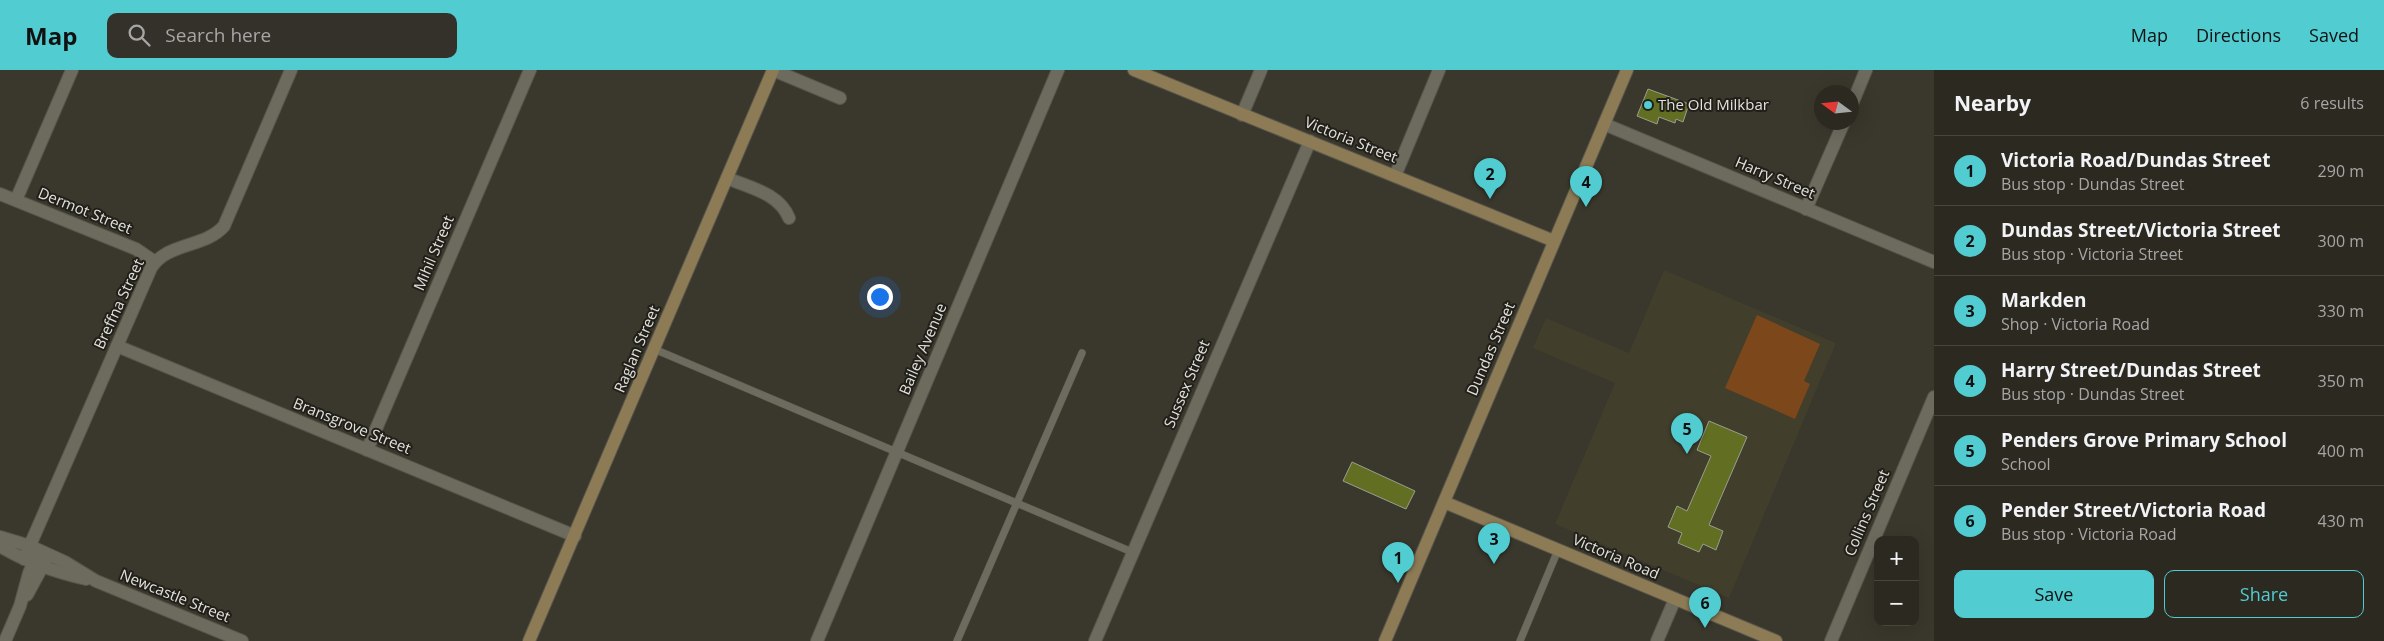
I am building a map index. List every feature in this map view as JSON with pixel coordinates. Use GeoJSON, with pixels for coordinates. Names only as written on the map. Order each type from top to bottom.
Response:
{"type":"FeatureCollection","features":[{"type":"Feature","properties":{"kind":"street"},"geometry":{"type":"LineString","coordinates":[[16,200],[72,70]]}},
{"type":"Feature","properties":{"kind":"street","name":"Breffna Street"},"geometry":{"type":"LineString","coordinates":[[5,641],[20,606],[36,556],[117,346],[155,262],[162,255],[211,235],[224,226],[291,70]]}},
{"type":"Feature","properties":{"kind":"street","name":"Mihil Street"},"geometry":{"type":"LineString","coordinates":[[368,450],[530,70]]}},
{"type":"Feature","properties":{"kind":"street"},"geometry":{"type":"LineString","coordinates":[[773,70],[840,98]]}},
{"type":"Feature","properties":{"kind":"street","name":"Raglan Street"},"geometry":{"type":"LineString","coordinates":[[529,641],[773,70]]}},
{"type":"Feature","properties":{"kind":"street","name":"Bailey Avenue"},"geometry":{"type":"LineString","coordinates":[[817,641],[1058,70]]}},
{"type":"Feature","properties":{"kind":"street","name":"Victoria Street"},"geometry":{"type":"LineString","coordinates":[[1134,70],[1554,241]]}},
{"type":"Feature","properties":{"kind":"street"},"geometry":{"type":"LineString","coordinates":[[1242,115],[1261,70]]}},
{"type":"Feature","properties":{"kind":"street"},"geometry":{"type":"LineString","coordinates":[[1395,176],[1439,70]]}},
{"type":"Feature","properties":{"kind":"street","name":"Dundas Street"},"geometry":{"type":"LineString","coordinates":[[1385,641],[1627,70]]}},
{"type":"Feature","properties":{"kind":"street"},"geometry":{"type":"LineString","coordinates":[[1859,87],[1866,70]]}},
{"type":"Feature","properties":{"kind":"street","name":"Harry Street"},"geometry":{"type":"LineString","coordinates":[[1604,124],[1934,262]]}},
{"type":"Feature","properties":{"kind":"street"},"geometry":{"type":"LineString","coordinates":[[1806,209],[1841,130]]}},
{"type":"Feature","properties":{"kind":"street","name":"Sussex Street"},"geometry":{"type":"LineString","coordinates":[[1095,641],[1310,141]]}},
{"type":"Feature","properties":{"kind":"street"},"geometry":{"type":"LineString","coordinates":[[727,178],[776,199],[785,209],[789,218]]}},
{"type":"Feature","properties":{"kind":"street","name":"Dermot Street"},"geometry":{"type":"LineString","coordinates":[[0,194],[136,249],[155,262]]}},
{"type":"Feature","properties":{"kind":"street","name":"Bransgrove Street"},"geometry":{"type":"LineString","coordinates":[[117,346],[575,536]]}},
{"type":"Feature","properties":{"kind":"street","name":"Collins Street"},"geometry":{"type":"LineString","coordinates":[[1831,641],[1934,397]]}},
{"type":"Feature","properties":{"kind":"street","name":"Victoria Road"},"geometry":{"type":"LineString","coordinates":[[1444,502],[1776,641]]}},
{"type":"Feature","properties":{"kind":"street","name":"Newcastle Street"},"geometry":{"type":"LineString","coordinates":[[0,537],[36,556],[242,641]]}},
{"type":"Feature","properties":{"kind":"street","name":"Newcastle Street"},"geometry":{"type":"LineString","coordinates":[[0,546],[36,556]]}},
{"type":"Feature","properties":{"kind":"street"},"geometry":{"type":"LineString","coordinates":[[1657,641],[1674,598]]}},
{"type":"Feature","properties":{"kind":"lane"},"geometry":{"type":"LineString","coordinates":[[654,349],[1132,552]]}},
{"type":"Feature","properties":{"kind":"lane"},"geometry":{"type":"LineString","coordinates":[[957,641],[1082,353]]}},
{"type":"Feature","properties":{"kind":"lane"},"geometry":{"type":"LineString","coordinates":[[1520,641],[1558,550]]}},
{"type":"Feature","properties":{"kind":"shaded area"},"geometry":{"type":"Polygon","coordinates":[[[1664,270],[1836,343],[1729,598],[1555,524],[1615,383],[1533,348],[1546,318],[1629,353],[1664,270]]]}},
{"type":"Feature","properties":{"kind":"shaded area"},"geometry":{"type":"Polygon","coordinates":[[[1757,315],[1820,344],[1804,381],[1810,384],[1795,419],[1725,388],[1757,315]]]}},
{"type":"Feature","properties":{"kind":"building"},"geometry":{"type":"Polygon","coordinates":[[[1648,89],[1689,104],[1683,122],[1676,119],[1675,123],[1659,117],[1657,124],[1637,116],[1648,89]]]}},
{"type":"Feature","properties":{"kind":"building"},"geometry":{"type":"Polygon","coordinates":[[[1709,421],[1747,437],[1709,525],[1723,531],[1716,550],[1703,544],[1699,552],[1678,543],[1682,533],[1668,527],[1677,506],[1687,511],[1711,456],[1697,450],[1709,421]]]}},
{"type":"Feature","properties":{"kind":"building"},"geometry":{"type":"Polygon","coordinates":[[[1352,462],[1415,491],[1406,509],[1343,481],[1352,462]]]}},
{"type":"Feature","properties":{"kind":"place","name":"The Old Milkbar"},"geometry":{"type":"Point","coordinates":[1648,105]}},
{"type":"Feature","properties":{"kind":"place","name":"Dundas Street/Victoria Street"},"geometry":{"type":"Point","coordinates":[1490,199]}},
{"type":"Feature","properties":{"kind":"place","name":"Harry Street/Dundas Street"},"geometry":{"type":"Point","coordinates":[1586,207]}},
{"type":"Feature","properties":{"kind":"place","name":"Penders Grove Primary School"},"geometry":{"type":"Point","coordinates":[1687,454]}},
{"type":"Feature","properties":{"kind":"place","name":"Markden"},"geometry":{"type":"Point","coordinates":[1494,564]}},
{"type":"Feature","properties":{"kind":"place","name":"Victoria Road/Dundas Street"},"geometry":{"type":"Point","coordinates":[1398,583]}},
{"type":"Feature","properties":{"kind":"place","name":"Pender Street/Victoria Road"},"geometry":{"type":"Point","coordinates":[1705,628]}}]}
